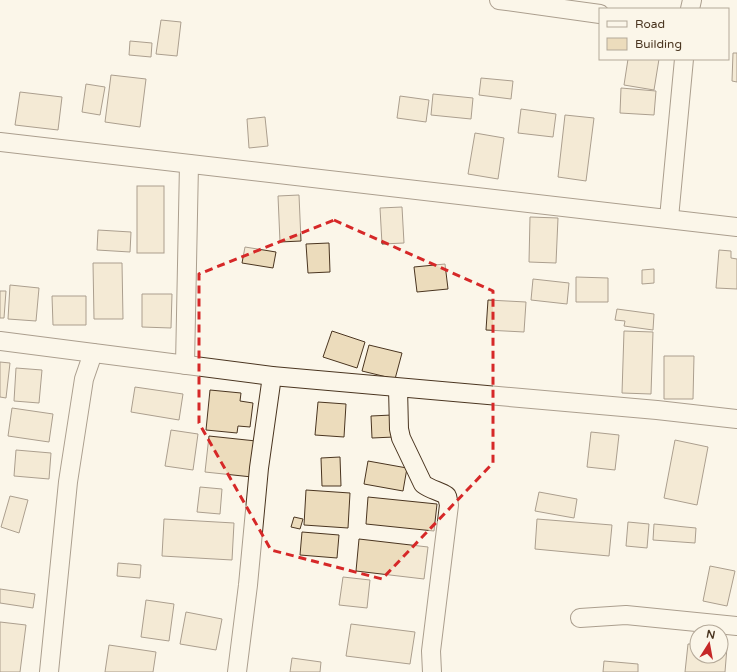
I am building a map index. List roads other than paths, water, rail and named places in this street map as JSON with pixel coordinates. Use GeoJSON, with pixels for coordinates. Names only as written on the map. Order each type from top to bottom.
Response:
{"type":"FeatureCollection","features":[{"type":"Feature","properties":{"kind":"street"},"geometry":{"type":"LineString","coordinates":[[499,0],[599,14]]}},
{"type":"Feature","properties":{"kind":"street"},"geometry":{"type":"LineString","coordinates":[[669,218],[684,60]]}},
{"type":"Feature","properties":{"kind":"street"},"geometry":{"type":"LineString","coordinates":[[0,142],[737,227]]}},
{"type":"Feature","properties":{"kind":"street"},"geometry":{"type":"LineString","coordinates":[[185,365],[189,164]]}},
{"type":"Feature","properties":{"kind":"street"},"geometry":{"type":"LineString","coordinates":[[0,341],[272,376],[657,410],[737,419]]}},
{"type":"Feature","properties":{"kind":"street"},"geometry":{"type":"LineString","coordinates":[[49,672],[68,482],[84,379],[93,353]]}},
{"type":"Feature","properties":{"kind":"street"},"geometry":{"type":"LineString","coordinates":[[237,672],[248,585],[259,468],[272,376]]}},
{"type":"Feature","properties":{"kind":"street"},"geometry":{"type":"LineString","coordinates":[[398,388],[399,429],[402,438],[423,484],[428,488],[442,492],[447,496],[449,505],[431,651],[432,672]]}},
{"type":"Feature","properties":{"kind":"street"},"geometry":{"type":"LineString","coordinates":[[580,618],[626,615],[737,626]]}}]}
